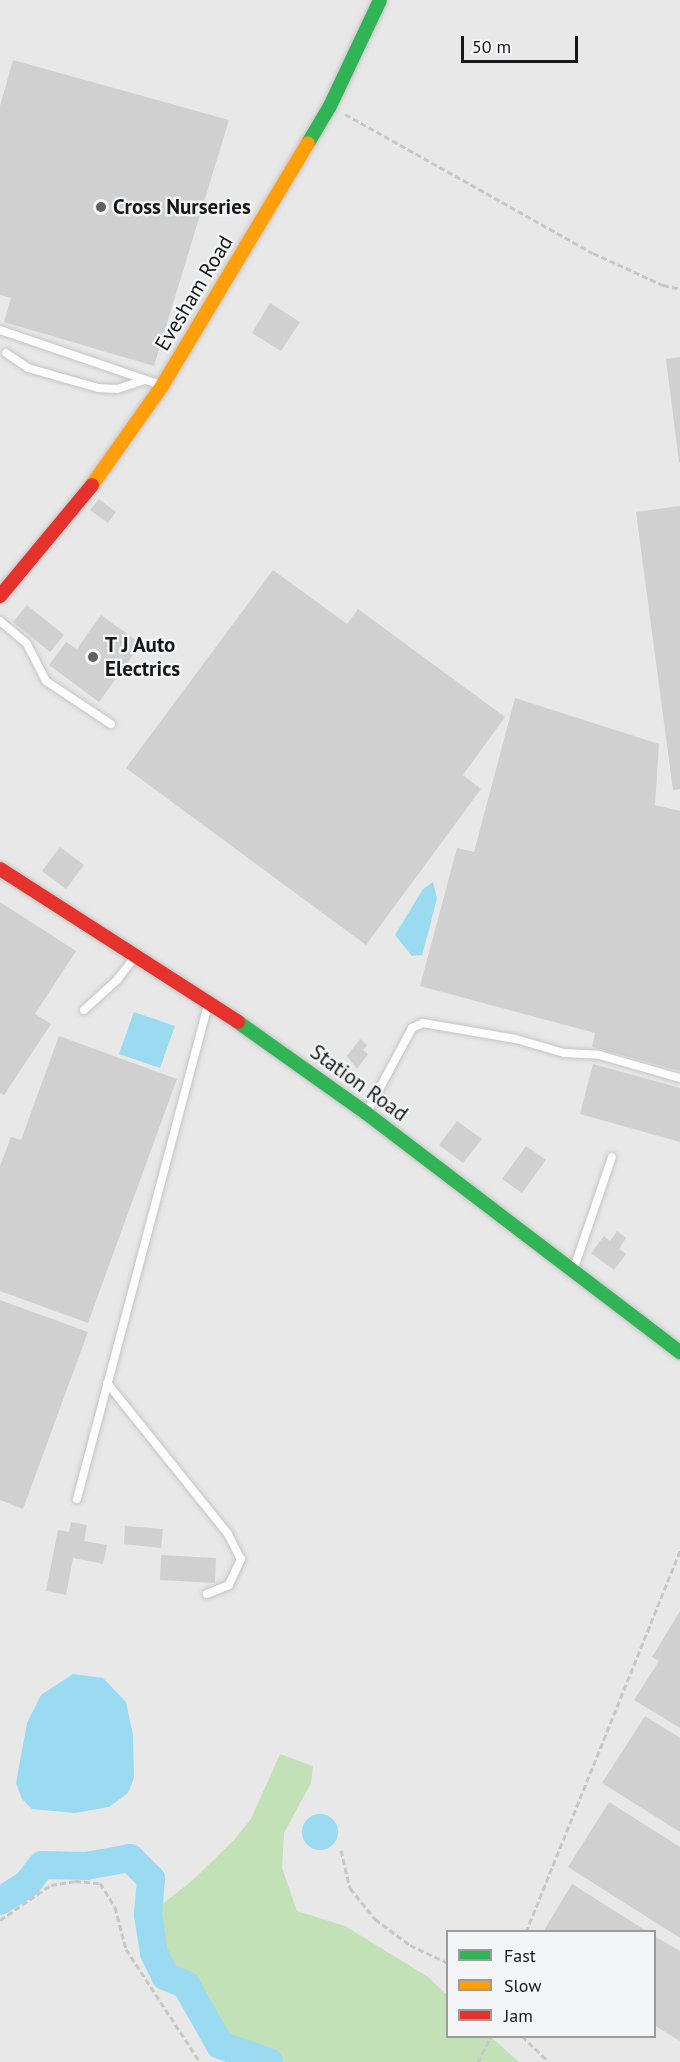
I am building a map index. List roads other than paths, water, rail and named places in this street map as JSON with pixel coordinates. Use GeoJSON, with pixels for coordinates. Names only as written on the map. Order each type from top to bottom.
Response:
{"type":"FeatureCollection","features":[{"type":"Feature","properties":{"kind":"street","name":"Evesham Road"},"geometry":{"type":"LineString","coordinates":[[0,596],[107,468],[162,386],[330,106],[380,0]]}},
{"type":"Feature","properties":{"kind":"street","name":"Station Road"},"geometry":{"type":"LineString","coordinates":[[0,869],[209,1002],[366,1113],[573,1268],[680,1352]]}},
{"type":"Feature","properties":{"kind":"lane"},"geometry":{"type":"LineString","coordinates":[[0,330],[162,386]]}},
{"type":"Feature","properties":{"kind":"lane"},"geometry":{"type":"LineString","coordinates":[[6,353],[27,368],[98,388],[117,389],[146,380]]}},
{"type":"Feature","properties":{"kind":"lane"},"geometry":{"type":"LineString","coordinates":[[0,621],[27,644],[46,681],[111,724]]}},
{"type":"Feature","properties":{"kind":"lane"},"geometry":{"type":"LineString","coordinates":[[84,1010],[117,980],[136,956]]}},
{"type":"Feature","properties":{"kind":"lane"},"geometry":{"type":"LineString","coordinates":[[77,1499],[209,1002]]}},
{"type":"Feature","properties":{"kind":"lane"},"geometry":{"type":"LineString","coordinates":[[366,1113],[412,1028],[423,1023],[516,1039],[564,1053],[599,1055],[680,1078]]}},
{"type":"Feature","properties":{"kind":"lane"},"geometry":{"type":"LineString","coordinates":[[573,1268],[612,1157]]}},
{"type":"Feature","properties":{"kind":"lane"},"geometry":{"type":"LineString","coordinates":[[107,1383],[228,1534],[241,1559],[229,1585],[207,1594]]}},
{"type":"Feature","properties":{"kind":"water"},"geometry":{"type":"Polygon","coordinates":[[[433,882],[437,898],[422,955],[412,956],[395,935],[423,889],[433,882]]]}},
{"type":"Feature","properties":{"kind":"water"},"geometry":{"type":"Polygon","coordinates":[[[134,1012],[175,1026],[160,1068],[119,1054],[134,1012]]]}},
{"type":"Feature","properties":{"kind":"water"},"geometry":{"type":"Polygon","coordinates":[[[73,1674],[103,1678],[126,1702],[133,1735],[134,1778],[128,1793],[109,1807],[75,1813],[32,1809],[22,1799],[16,1783],[27,1723],[41,1695],[73,1674]]]}},
{"type":"Feature","properties":{"kind":"water"},"geometry":{"type":"Polygon","coordinates":[[[320,1814],[332,1820],[338,1832],[332,1844],[320,1850],[308,1844],[302,1832],[308,1820],[320,1814]]]}},
{"type":"Feature","properties":{"kind":"waterway"},"geometry":{"type":"LineString","coordinates":[[0,1901],[27,1884],[42,1865],[86,1866],[130,1858],[151,1879],[148,1915],[154,1953],[165,1976],[186,1985],[220,2045],[269,2062]]}},
{"type":"Feature","properties":{"kind":"place","name":"Cross Nurseries"},"geometry":{"type":"Point","coordinates":[101,207]}},
{"type":"Feature","properties":{"kind":"place","name":"T J Auto Electrics"},"geometry":{"type":"Point","coordinates":[93,657]}}]}
